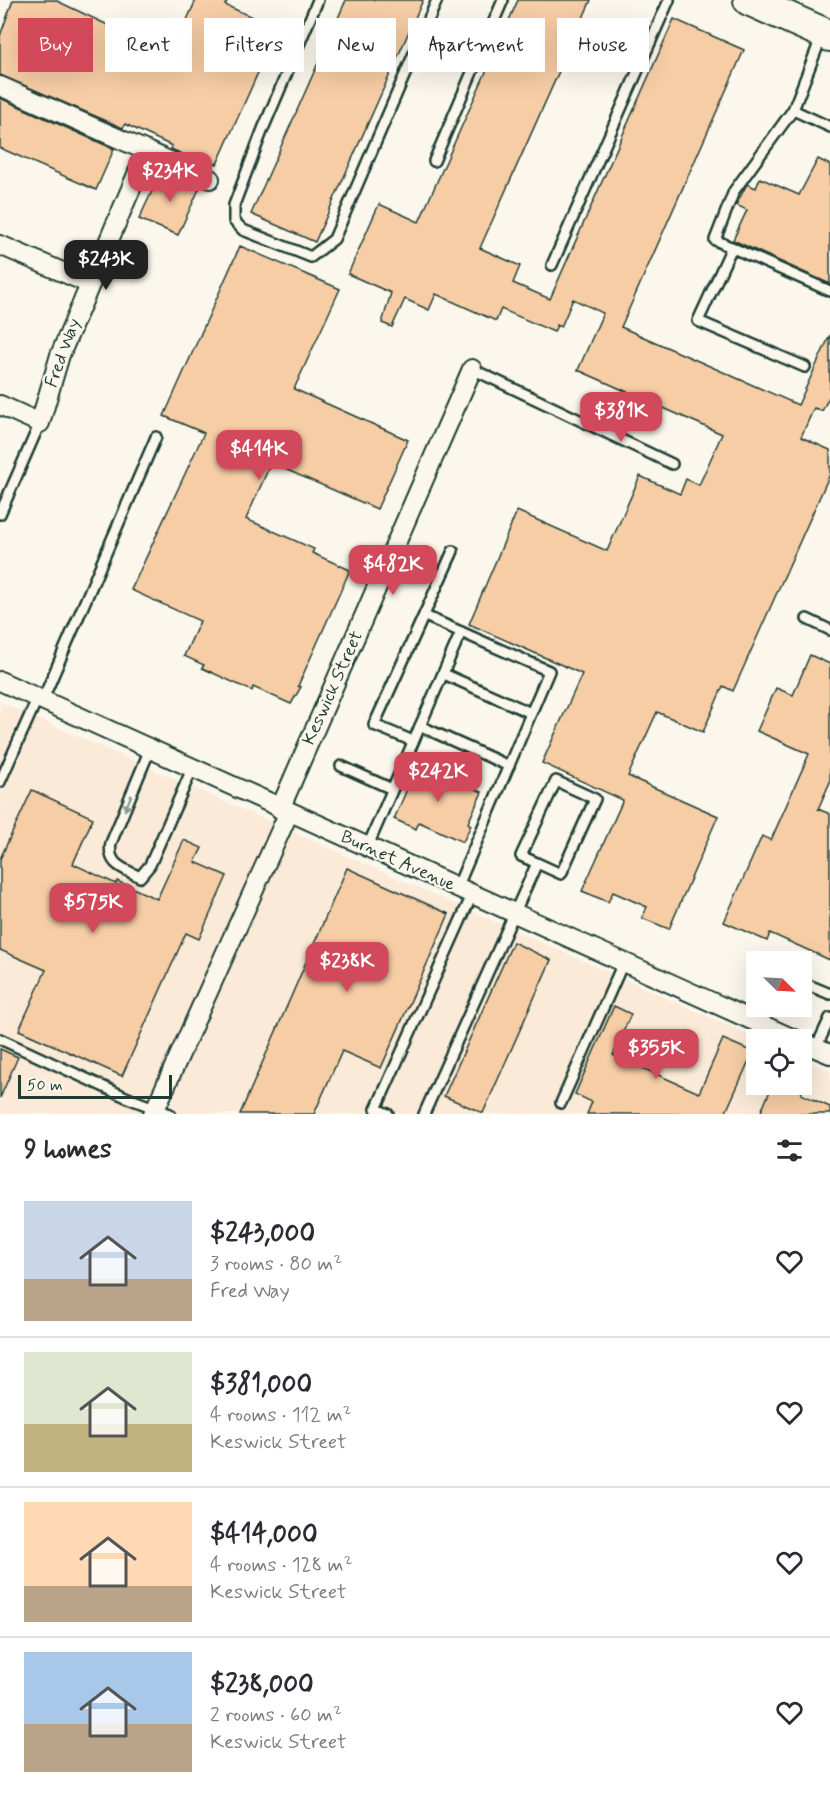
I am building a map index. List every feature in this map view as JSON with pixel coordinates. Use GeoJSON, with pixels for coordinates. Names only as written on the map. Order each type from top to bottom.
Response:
{"type":"FeatureCollection","features":[{"type":"Feature","properties":{"kind":"main road"},"geometry":{"type":"LineString","coordinates":[[749,0],[826,34]]}},
{"type":"Feature","properties":{"kind":"street"},"geometry":{"type":"LineString","coordinates":[[0,87],[210,179]]}},
{"type":"Feature","properties":{"kind":"street","name":"Fred Way"},"geometry":{"type":"LineString","coordinates":[[40,423],[60,355],[147,151]]}},
{"type":"Feature","properties":{"kind":"street"},"geometry":{"type":"LineString","coordinates":[[0,245],[90,284]]}},
{"type":"Feature","properties":{"kind":"street","name":"Keswick Street"},"geometry":{"type":"LineString","coordinates":[[159,1112],[472,369]]}},
{"type":"Feature","properties":{"kind":"street"},"geometry":{"type":"LineString","coordinates":[[0,405],[40,423]]}},
{"type":"Feature","properties":{"kind":"street","name":"Burnet Avenue"},"geometry":{"type":"LineString","coordinates":[[0,681],[623,963],[751,1016],[775,1029]]}},
{"type":"Feature","properties":{"kind":"lane"},"geometry":{"type":"LineString","coordinates":[[318,0],[263,129],[234,205],[234,221],[243,230],[311,257],[334,239],[437,0]]}},
{"type":"Feature","properties":{"kind":"lane"},"geometry":{"type":"LineString","coordinates":[[434,160],[503,0]]}},
{"type":"Feature","properties":{"kind":"lane"},"geometry":{"type":"LineString","coordinates":[[552,265],[669,0]]}},
{"type":"Feature","properties":{"kind":"lane"},"geometry":{"type":"LineString","coordinates":[[826,34],[793,110],[734,191],[715,240],[830,291]]}},
{"type":"Feature","properties":{"kind":"lane"},"geometry":{"type":"LineString","coordinates":[[793,110],[830,127]]}},
{"type":"Feature","properties":{"kind":"lane"},"geometry":{"type":"LineString","coordinates":[[732,248],[698,321],[805,367]]}},
{"type":"Feature","properties":{"kind":"lane"},"geometry":{"type":"LineString","coordinates":[[472,369],[672,464]]}},
{"type":"Feature","properties":{"kind":"lane"},"geometry":{"type":"LineString","coordinates":[[0,514],[40,423]]}},
{"type":"Feature","properties":{"kind":"lane"},"geometry":{"type":"LineString","coordinates":[[0,782],[40,698],[156,437]]}},
{"type":"Feature","properties":{"kind":"lane"},"geometry":{"type":"LineString","coordinates":[[413,741],[374,725],[453,551]]}},
{"type":"Feature","properties":{"kind":"lane"},"geometry":{"type":"LineString","coordinates":[[388,1114],[376,1109],[465,891],[509,766],[549,671],[425,616]]}},
{"type":"Feature","properties":{"kind":"lane"},"geometry":{"type":"LineString","coordinates":[[807,619],[830,630]]}},
{"type":"Feature","properties":{"kind":"lane"},"geometry":{"type":"LineString","coordinates":[[367,848],[461,632]]}},
{"type":"Feature","properties":{"kind":"lane"},"geometry":{"type":"LineString","coordinates":[[444,674],[531,713]]}},
{"type":"Feature","properties":{"kind":"lane"},"geometry":{"type":"LineString","coordinates":[[420,726],[509,766]]}},
{"type":"Feature","properties":{"kind":"lane"},"geometry":{"type":"LineString","coordinates":[[150,749],[111,843],[109,855],[113,863],[140,877],[150,865],[192,769]]}},
{"type":"Feature","properties":{"kind":"lane"},"geometry":{"type":"LineString","coordinates":[[341,766],[392,789]]}},
{"type":"Feature","properties":{"kind":"lane"},"geometry":{"type":"LineString","coordinates":[[556,781],[595,799],[561,874],[537,863],[521,856],[556,781]]}},
{"type":"Feature","properties":{"kind":"lane"},"geometry":{"type":"LineString","coordinates":[[424,1114],[537,863]]}},
{"type":"Feature","properties":{"kind":"lane"},"geometry":{"type":"LineString","coordinates":[[561,1103],[623,963]]}},
{"type":"Feature","properties":{"kind":"lane"},"geometry":{"type":"LineString","coordinates":[[812,986],[830,994]]}},
{"type":"Feature","properties":{"kind":"lane"},"geometry":{"type":"LineString","coordinates":[[816,1048],[830,1018]]}},
{"type":"Feature","properties":{"kind":"lane"},"geometry":{"type":"LineString","coordinates":[[0,1039],[159,1112]]}},
{"type":"Feature","properties":{"kind":"shaded area"},"geometry":{"type":"Polygon","coordinates":[[[0,702],[746,1033],[746,1095],[812,1095],[812,1063],[830,1071],[830,1114],[0,1114],[0,702]]]}},
{"type":"Feature","properties":{"kind":"building"},"geometry":{"type":"Polygon","coordinates":[[[13,0],[55,0],[93,18],[18,18],[18,72],[93,72],[93,18],[105,24],[105,72],[192,72],[192,18],[188,18],[196,0],[228,0],[225,5],[254,18],[204,18],[204,72],[258,72],[217,164],[211,162],[209,166],[125,124],[123,128],[0,75],[0,36],[13,0]]]}},
{"type":"Feature","properties":{"kind":"building"},"geometry":{"type":"Polygon","coordinates":[[[346,0],[423,0],[415,18],[408,18],[408,34],[396,60],[396,18],[338,18],[346,0]]]}},
{"type":"Feature","properties":{"kind":"building"},"geometry":{"type":"Polygon","coordinates":[[[518,0],[591,0],[583,18],[557,18],[559,72],[480,248],[520,266],[513,283],[550,299],[674,19],[744,50],[621,327],[798,405],[830,335],[830,395],[822,411],[814,408],[801,437],[830,450],[830,474],[733,691],[723,686],[703,732],[657,712],[628,776],[718,816],[669,929],[642,918],[647,907],[613,892],[608,902],[582,891],[623,800],[542,763],[582,674],[469,624],[517,511],[607,551],[640,476],[680,494],[686,479],[699,485],[722,434],[578,370],[603,313],[573,299],[561,327],[557,325],[554,332],[501,309],[496,321],[436,294],[429,310],[405,299],[392,327],[382,323],[391,293],[348,274],[379,204],[419,222],[486,72],[545,72],[545,18],[510,18],[518,0]]]}},
{"type":"Feature","properties":{"kind":"building"},"geometry":{"type":"Polygon","coordinates":[[[316,68],[316,72],[391,72],[315,242],[251,214],[316,68]]]}},
{"type":"Feature","properties":{"kind":"building"},"geometry":{"type":"Polygon","coordinates":[[[0,98],[114,149],[96,190],[0,148],[0,98]]]}},
{"type":"Feature","properties":{"kind":"building"},"geometry":{"type":"Polygon","coordinates":[[[818,159],[830,165],[830,284],[733,240],[747,210],[736,205],[747,184],[756,188],[760,178],[799,195],[818,159]]]}},
{"type":"Feature","properties":{"kind":"building"},"geometry":{"type":"Polygon","coordinates":[[[162,170],[200,187],[178,235],[139,219],[162,170]]]}},
{"type":"Feature","properties":{"kind":"building"},"geometry":{"type":"Polygon","coordinates":[[[240,246],[340,289],[294,389],[408,440],[377,509],[271,463],[246,519],[314,549],[312,553],[350,570],[298,686],[301,687],[291,704],[253,687],[252,691],[202,668],[204,665],[184,656],[200,621],[131,590],[204,433],[164,416],[240,246]]]}},
{"type":"Feature","properties":{"kind":"building"},"geometry":{"type":"Polygon","coordinates":[[[810,655],[830,664],[830,782],[818,809],[830,814],[830,960],[770,933],[767,941],[724,922],[762,836],[771,840],[809,754],[757,731],[776,688],[793,695],[810,655]]]}},
{"type":"Feature","properties":{"kind":"building"},"geometry":{"type":"Polygon","coordinates":[[[419,762],[482,792],[468,823],[471,825],[463,842],[419,822],[416,829],[394,819],[419,762]]]}},
{"type":"Feature","properties":{"kind":"building"},"geometry":{"type":"Polygon","coordinates":[[[32,790],[93,818],[73,864],[116,884],[117,881],[157,899],[184,840],[202,848],[195,862],[227,876],[199,939],[186,933],[122,1076],[19,1030],[46,970],[0,950],[0,859],[32,790]]]}},
{"type":"Feature","properties":{"kind":"building"},"geometry":{"type":"Polygon","coordinates":[[[347,868],[449,914],[381,1068],[342,1051],[314,1114],[240,1114],[347,868]]]}},
{"type":"Feature","properties":{"kind":"building"},"geometry":{"type":"Polygon","coordinates":[[[513,942],[551,960],[483,1113],[444,1096],[513,942]]]}},
{"type":"Feature","properties":{"kind":"building"},"geometry":{"type":"Polygon","coordinates":[[[614,1006],[631,1014],[613,1055],[699,1093],[723,1039],[746,1049],[746,1068],[725,1114],[587,1114],[592,1102],[575,1094],[614,1006]]]}},
{"type":"Feature","properties":{"kind":"building"},"geometry":{"type":"Polygon","coordinates":[[[0,1049],[18,1057],[0,1098],[0,1049]]]}},
{"type":"Feature","properties":{"kind":"building"},"geometry":{"type":"Polygon","coordinates":[[[768,1095],[803,1095],[830,1107],[830,1114],[760,1114],[768,1095]]]}}]}
